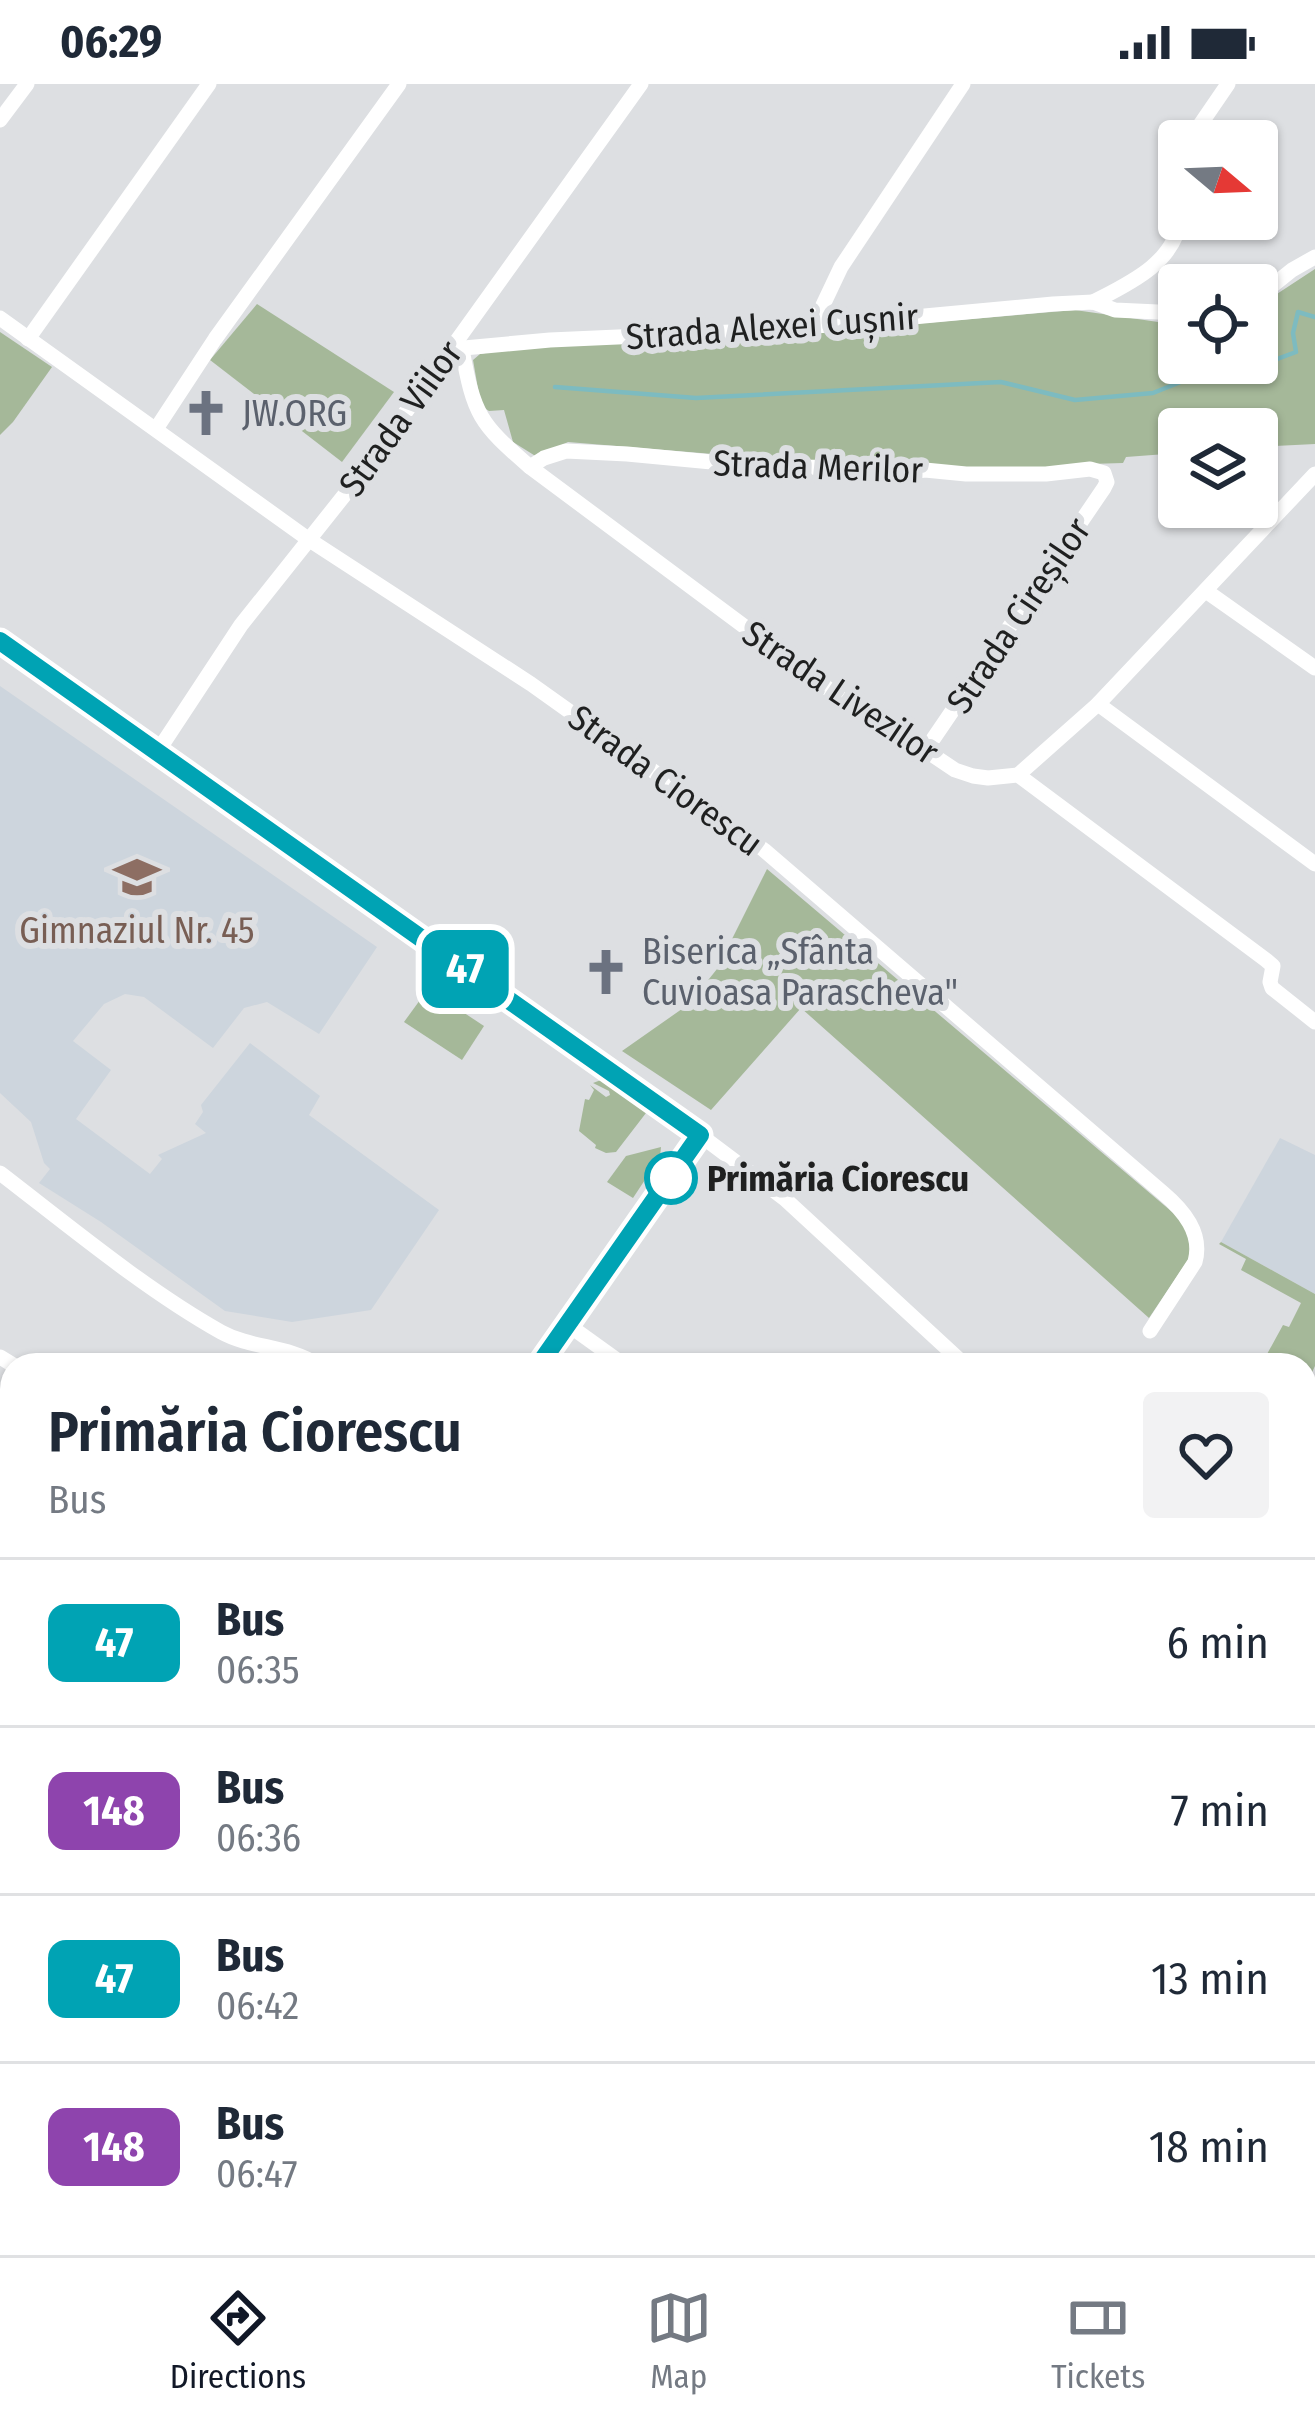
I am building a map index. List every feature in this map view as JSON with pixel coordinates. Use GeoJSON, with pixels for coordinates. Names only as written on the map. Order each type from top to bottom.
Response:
{"type":"FeatureCollection","features":[{"type":"Feature","properties":{"kind":"street"},"geometry":{"type":"LineString","coordinates":[[0,120],[27,84]]}},
{"type":"Feature","properties":{"kind":"street"},"geometry":{"type":"LineString","coordinates":[[28,338],[209,84]]}},
{"type":"Feature","properties":{"kind":"street"},"geometry":{"type":"LineString","coordinates":[[155,429],[399,84]]}},
{"type":"Feature","properties":{"kind":"street","name":"Strada Viilor"},"geometry":{"type":"LineString","coordinates":[[158,752],[241,625],[456,349],[641,84]]}},
{"type":"Feature","properties":{"kind":"street"},"geometry":{"type":"LineString","coordinates":[[814,324],[841,268],[963,84]]}},
{"type":"Feature","properties":{"kind":"street"},"geometry":{"type":"LineString","coordinates":[[1204,120],[1228,84]]}},
{"type":"Feature","properties":{"kind":"street"},"geometry":{"type":"LineString","coordinates":[[1093,302],[1134,282],[1175,240]]}},
{"type":"Feature","properties":{"kind":"street"},"geometry":{"type":"LineString","coordinates":[[1278,281],[1315,257]]}},
{"type":"Feature","properties":{"kind":"street"},"geometry":{"type":"LineString","coordinates":[[1093,302],[1115,310],[1158,312]]}},
{"type":"Feature","properties":{"kind":"street","name":"Strada Alexei Cușnir"},"geometry":{"type":"LineString","coordinates":[[456,349],[774,330],[1093,302]]}},
{"type":"Feature","properties":{"kind":"street","name":"Strada Ciorescu"},"geometry":{"type":"LineString","coordinates":[[0,318],[308,539],[531,684],[764,850],[1183,1210],[1198,1252],[1150,1331]]}},
{"type":"Feature","properties":{"kind":"street","name":"Strada Livezilor"},"geometry":{"type":"LineString","coordinates":[[456,349],[478,415],[530,467],[850,705],[956,770],[988,778],[1018,775]]}},
{"type":"Feature","properties":{"kind":"street","name":"Strada Merilor"},"geometry":{"type":"LineString","coordinates":[[530,467],[566,451],[896,474],[925,470],[999,475],[1090,469],[1106,476]]}},
{"type":"Feature","properties":{"kind":"street"},"geometry":{"type":"LineString","coordinates":[[1315,474],[1098,704],[1018,775],[1266,960],[1273,966],[1272,988],[1315,1022]]}},
{"type":"Feature","properties":{"kind":"street","name":"Strada Cireșilor"},"geometry":{"type":"LineString","coordinates":[[925,751],[1075,534],[1104,488],[1106,476]]}},
{"type":"Feature","properties":{"kind":"street"},"geometry":{"type":"LineString","coordinates":[[1206,591],[1315,668]]}},
{"type":"Feature","properties":{"kind":"street"},"geometry":{"type":"LineString","coordinates":[[0,641],[785,1198],[951,1353]]}},
{"type":"Feature","properties":{"kind":"street"},"geometry":{"type":"LineString","coordinates":[[1098,704],[1315,864]]}},
{"type":"Feature","properties":{"kind":"street"},"geometry":{"type":"LineString","coordinates":[[546,1353],[700,1135]]}},
{"type":"Feature","properties":{"kind":"street"},"geometry":{"type":"LineString","coordinates":[[0,1173],[86,1240],[224,1333],[296,1353]]}},
{"type":"Feature","properties":{"kind":"street"},"geometry":{"type":"LineString","coordinates":[[567,1324],[607,1353]]}},
{"type":"Feature","properties":{"kind":"shaded area"},"geometry":{"type":"Polygon","coordinates":[[[0,686],[377,947],[319,1034],[267,1002],[244,1008],[213,1048],[144,997],[125,994],[104,1004],[73,1041],[111,1070],[76,1119],[150,1174],[162,1159],[158,1155],[206,1133],[195,1124],[203,1112],[201,1105],[250,1043],[320,1096],[309,1115],[439,1210],[371,1310],[292,1322],[225,1311],[39,1183],[50,1169],[31,1122],[0,1093],[0,686]]]}},
{"type":"Feature","properties":{"kind":"shaded area"},"geometry":{"type":"Polygon","coordinates":[[[1280,1138],[1315,1155],[1315,1294],[1221,1242],[1280,1138]]]}},
{"type":"Feature","properties":{"kind":"green space"},"geometry":{"type":"Polygon","coordinates":[[[1315,269],[1315,444],[1278,446],[1278,408],[1158,408],[1158,455],[1126,457],[1123,463],[904,470],[568,442],[537,457],[513,442],[504,410],[481,406],[473,360],[480,354],[512,348],[808,333],[1075,310],[1158,322],[1158,384],[1278,384],[1278,293],[1315,269]]]}},
{"type":"Feature","properties":{"kind":"green space"},"geometry":{"type":"Polygon","coordinates":[[[257,304],[394,392],[342,462],[210,360],[257,304]]]}},
{"type":"Feature","properties":{"kind":"green space"},"geometry":{"type":"Polygon","coordinates":[[[0,332],[52,367],[0,435],[0,332]]]}},
{"type":"Feature","properties":{"kind":"green space"},"geometry":{"type":"Polygon","coordinates":[[[767,869],[1184,1222],[1194,1251],[1149,1318],[801,1008],[711,1110],[622,1051],[689,1004],[717,969],[767,869]]]}},
{"type":"Feature","properties":{"kind":"green space"},"geometry":{"type":"Polygon","coordinates":[[[428,989],[484,1026],[462,1060],[404,1022],[428,989]]]}},
{"type":"Feature","properties":{"kind":"green space"},"geometry":{"type":"Polygon","coordinates":[[[601,1080],[645,1108],[616,1152],[595,1148],[579,1131],[585,1099],[594,1090],[590,1085],[610,1095],[593,1083],[601,1080]]]}},
{"type":"Feature","properties":{"kind":"green space"},"geometry":{"type":"Polygon","coordinates":[[[661,1147],[660,1157],[633,1198],[607,1182],[626,1156],[661,1147]]]}},
{"type":"Feature","properties":{"kind":"green space"},"geometry":{"type":"Polygon","coordinates":[[[1219,1244],[1315,1294],[1315,1353],[1268,1353],[1301,1303],[1241,1270],[1246,1259],[1219,1244]]]}},
{"type":"Feature","properties":{"kind":"waterway"},"geometry":{"type":"LineString","coordinates":[[1278,359],[1296,352],[1293,333],[1298,312],[1315,317]]}},
{"type":"Feature","properties":{"kind":"waterway"},"geometry":{"type":"LineString","coordinates":[[555,387],[696,398],[1001,382],[1075,400],[1153,393],[1176,384]]}},
{"type":"Feature","properties":{"kind":"bus line","name":"47"},"geometry":{"type":"LineString","coordinates":[[0,641],[700,1135],[548,1353]]}},
{"type":"Feature","properties":{"kind":"place","name":"JW.ORG"},"geometry":{"type":"Point","coordinates":[206,413]}},
{"type":"Feature","properties":{"kind":"place","name":"Gimnaziul Nr. 45"},"geometry":{"type":"Point","coordinates":[137,877]}},
{"type":"Feature","properties":{"kind":"place","name":"Biserica „Sfânta Cuvioasa Parascheva\""},"geometry":{"type":"Point","coordinates":[606,972]}},
{"type":"Feature","properties":{"kind":"place","name":"Primăria Ciorescu"},"geometry":{"type":"Point","coordinates":[671,1178]}}]}
